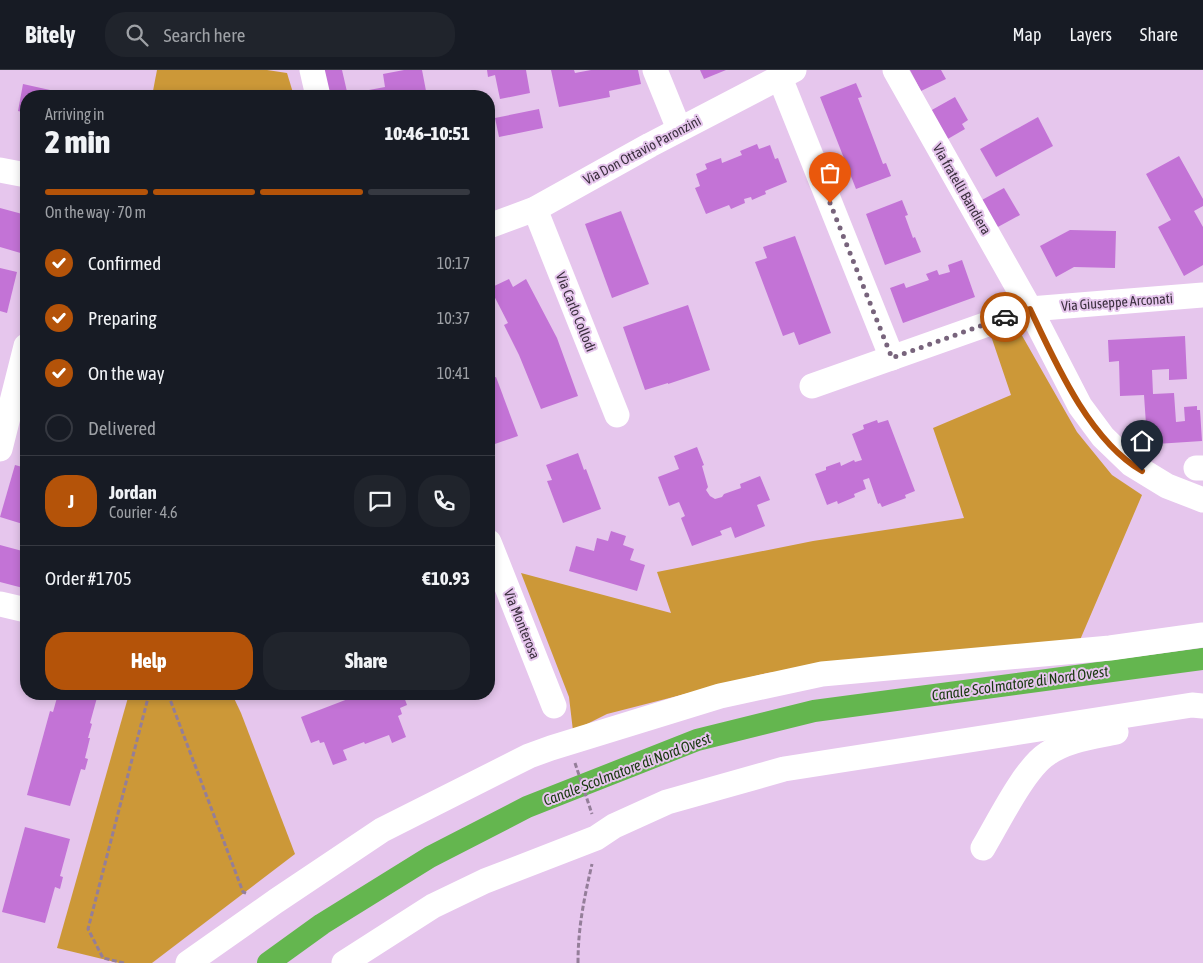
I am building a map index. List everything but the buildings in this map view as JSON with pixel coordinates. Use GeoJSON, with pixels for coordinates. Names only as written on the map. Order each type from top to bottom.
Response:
{"type":"FeatureCollection","features":[{"type":"Feature","properties":{"kind":"street"},"geometry":{"type":"LineString","coordinates":[[312,70],[317,90]]}},
{"type":"Feature","properties":{"kind":"street"},"geometry":{"type":"LineString","coordinates":[[655,70],[679,130]]}},
{"type":"Feature","properties":{"kind":"street","name":"Via fratelli Bandiera"},"geometry":{"type":"LineString","coordinates":[[895,70],[1030,309],[1080,406],[1103,437],[1131,464],[1167,486],[1203,500]]}},
{"type":"Feature","properties":{"kind":"street"},"geometry":{"type":"LineString","coordinates":[[787,74],[892,358]]}},
{"type":"Feature","properties":{"kind":"street","name":"Via Don Ottavio Paronzini"},"geometry":{"type":"LineString","coordinates":[[495,224],[534,209],[787,74]]}},
{"type":"Feature","properties":{"kind":"street"},"geometry":{"type":"LineString","coordinates":[[0,170],[20,174]]}},
{"type":"Feature","properties":{"kind":"street","name":"Via Carlo Collodi"},"geometry":{"type":"LineString","coordinates":[[534,209],[617,415]]}},
{"type":"Feature","properties":{"kind":"street","name":"Via Giuseppe Arconati"},"geometry":{"type":"LineString","coordinates":[[812,386],[1030,309],[1203,295]]}},
{"type":"Feature","properties":{"kind":"street"},"geometry":{"type":"LineString","coordinates":[[0,449],[20,370]]}},
{"type":"Feature","properties":{"kind":"street","name":"Via Monterosa"},"geometry":{"type":"LineString","coordinates":[[495,557],[554,706]]}},
{"type":"Feature","properties":{"kind":"street"},"geometry":{"type":"LineString","coordinates":[[0,604],[20,609]]}},
{"type":"Feature","properties":{"kind":"street"},"geometry":{"type":"LineString","coordinates":[[188,963],[382,830],[529,756],[568,743],[720,696],[822,674],[1110,648],[1203,635]]}},
{"type":"Feature","properties":{"kind":"street"},"geometry":{"type":"LineString","coordinates":[[344,963],[433,906],[595,829],[614,826],[666,802],[784,769],[1192,705],[1203,707]]}},
{"type":"Feature","properties":{"kind":"street"},"geometry":{"type":"LineString","coordinates":[[983,848],[1020,784],[1046,754],[1076,741],[1163,722],[1203,707]]}},
{"type":"Feature","properties":{"kind":"path"},"geometry":{"type":"LineString","coordinates":[[124,963],[103,958],[88,929],[147,700]]}},
{"type":"Feature","properties":{"kind":"path"},"geometry":{"type":"LineString","coordinates":[[170,700],[243,892],[252,895],[259,913]]}},
{"type":"Feature","properties":{"kind":"path"},"geometry":{"type":"LineString","coordinates":[[568,743],[595,829],[595,851],[578,935],[578,963]]}},
{"type":"Feature","properties":{"kind":"shaded area"},"geometry":{"type":"Polygon","coordinates":[[[157,70],[267,70],[287,73],[292,90],[153,90],[157,70]]]}},
{"type":"Feature","properties":{"kind":"shaded area"},"geometry":{"type":"Polygon","coordinates":[[[1016,325],[1077,432],[1112,475],[1142,495],[1080,640],[767,673],[607,714],[573,731],[569,697],[521,573],[671,613],[657,572],[813,541],[964,518],[933,428],[1011,395],[991,336],[1016,325]]]}},
{"type":"Feature","properties":{"kind":"shaded area"},"geometry":{"type":"Polygon","coordinates":[[[127,700],[235,700],[295,854],[152,963],[119,963],[57,948],[127,700]]]}},
{"type":"Feature","properties":{"kind":"waterway","name":"Canale Scolmatore di Nord Ovest"},"geometry":{"type":"LineString","coordinates":[[268,963],[322,924],[430,857],[527,807],[697,740],[814,711],[1203,659]]}},
{"type":"Feature","properties":{"kind":"way so far"},"geometry":{"type":"LineString","coordinates":[[830,203],[892,358],[1005,317]]}},
{"type":"Feature","properties":{"kind":"route"},"geometry":{"type":"LineString","coordinates":[[1005,317],[1030,309],[1080,406],[1103,437],[1131,464],[1142,471]]}}]}
